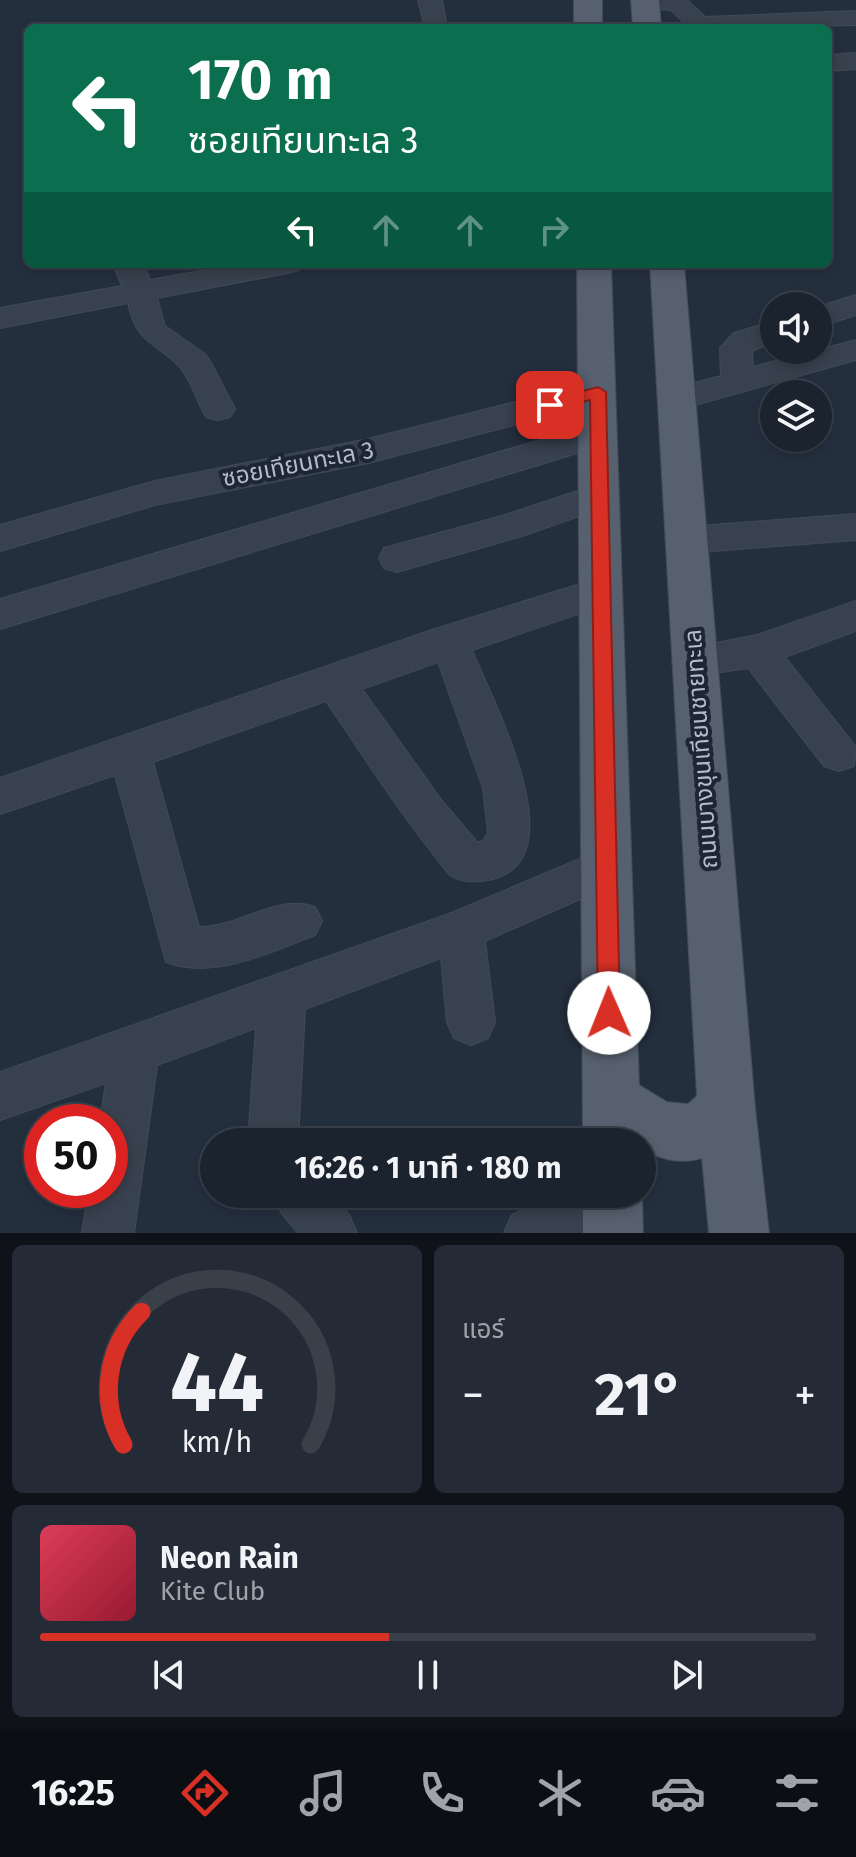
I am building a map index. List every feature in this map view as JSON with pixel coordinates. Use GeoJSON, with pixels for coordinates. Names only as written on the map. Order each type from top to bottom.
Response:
{"type":"FeatureCollection","features":[{"type":"Feature","properties":{"kind":"main road"},"geometry":{"type":"LineString","coordinates":[[588,0],[588,24]]}},
{"type":"Feature","properties":{"kind":"main road"},"geometry":{"type":"LineString","coordinates":[[594,268],[603,591],[611,1121],[681,1133],[700,1129],[726,1108]]}},
{"type":"Feature","properties":{"kind":"main road","name":"ถนนบางขุนเทียนชายทะเล"},"geometry":{"type":"LineString","coordinates":[[667,268],[726,1108],[739,1233]]}},
{"type":"Feature","properties":{"kind":"main road"},"geometry":{"type":"LineString","coordinates":[[613,1208],[613,1233]]}},
{"type":"Feature","properties":{"kind":"street"},"geometry":{"type":"LineString","coordinates":[[430,0],[436,24]]}},
{"type":"Feature","properties":{"kind":"street"},"geometry":{"type":"LineString","coordinates":[[646,10],[677,3],[702,24],[856,18]]}},
{"type":"Feature","properties":{"kind":"street"},"geometry":{"type":"LineString","coordinates":[[832,63],[856,61]]}},
{"type":"Feature","properties":{"kind":"street"},"geometry":{"type":"LineString","coordinates":[[0,296],[134,276],[237,268]]}},
{"type":"Feature","properties":{"kind":"street"},"geometry":{"type":"LineString","coordinates":[[0,318],[134,276]]}},
{"type":"Feature","properties":{"kind":"street"},"geometry":{"type":"LineString","coordinates":[[134,276],[148,324],[154,333],[194,361],[218,409]]}},
{"type":"Feature","properties":{"kind":"street"},"geometry":{"type":"LineString","coordinates":[[832,313],[856,305]]}},
{"type":"Feature","properties":{"kind":"street"},"geometry":{"type":"LineString","coordinates":[[738,383],[736,348],[745,340],[760,335]]}},
{"type":"Feature","properties":{"kind":"street"},"geometry":{"type":"LineString","coordinates":[[677,399],[856,350]]}},
{"type":"Feature","properties":{"kind":"street"},"geometry":{"type":"LineString","coordinates":[[0,614],[598,414]]}},
{"type":"Feature","properties":{"kind":"street","name":"ซอยเทียนทะเล 3"},"geometry":{"type":"LineString","coordinates":[[0,538],[155,493],[368,451],[598,414]]}},
{"type":"Feature","properties":{"kind":"street"},"geometry":{"type":"LineString","coordinates":[[397,558],[509,527],[599,496]]}},
{"type":"Feature","properties":{"kind":"street"},"geometry":{"type":"LineString","coordinates":[[687,540],[856,527]]}},
{"type":"Feature","properties":{"kind":"street"},"geometry":{"type":"LineString","coordinates":[[0,796],[130,754],[449,640],[603,591]]}},
{"type":"Feature","properties":{"kind":"street"},"geometry":{"type":"LineString","coordinates":[[695,661],[733,658],[758,652],[856,616]]}},
{"type":"Feature","properties":{"kind":"street"},"geometry":{"type":"LineString","coordinates":[[334,681],[427,814],[467,862],[481,864],[496,859],[508,844],[511,826],[505,789],[449,640]]}},
{"type":"Feature","properties":{"kind":"street"},"geometry":{"type":"LineString","coordinates":[[758,652],[839,754]]}},
{"type":"Feature","properties":{"kind":"street"},"geometry":{"type":"LineString","coordinates":[[130,754],[182,947],[214,948],[299,921]]}},
{"type":"Feature","properties":{"kind":"street"},"geometry":{"type":"LineString","coordinates":[[0,1096],[135,1050],[461,930],[606,867]]}},
{"type":"Feature","properties":{"kind":"street"},"geometry":{"type":"LineString","coordinates":[[461,930],[471,1022]]}},
{"type":"Feature","properties":{"kind":"street"},"geometry":{"type":"LineString","coordinates":[[274,1128],[282,996]]}},
{"type":"Feature","properties":{"kind":"street"},"geometry":{"type":"LineString","coordinates":[[108,1233],[135,1050]]}},
{"type":"Feature","properties":{"kind":"street"},"geometry":{"type":"LineString","coordinates":[[310,1208],[331,1233]]}},
{"type":"Feature","properties":{"kind":"street"},"geometry":{"type":"LineString","coordinates":[[530,1233],[583,1208]]}},
{"type":"Feature","properties":{"kind":"route"},"geometry":{"type":"LineString","coordinates":[[550,405],[598,392],[609,1013]]}}]}
